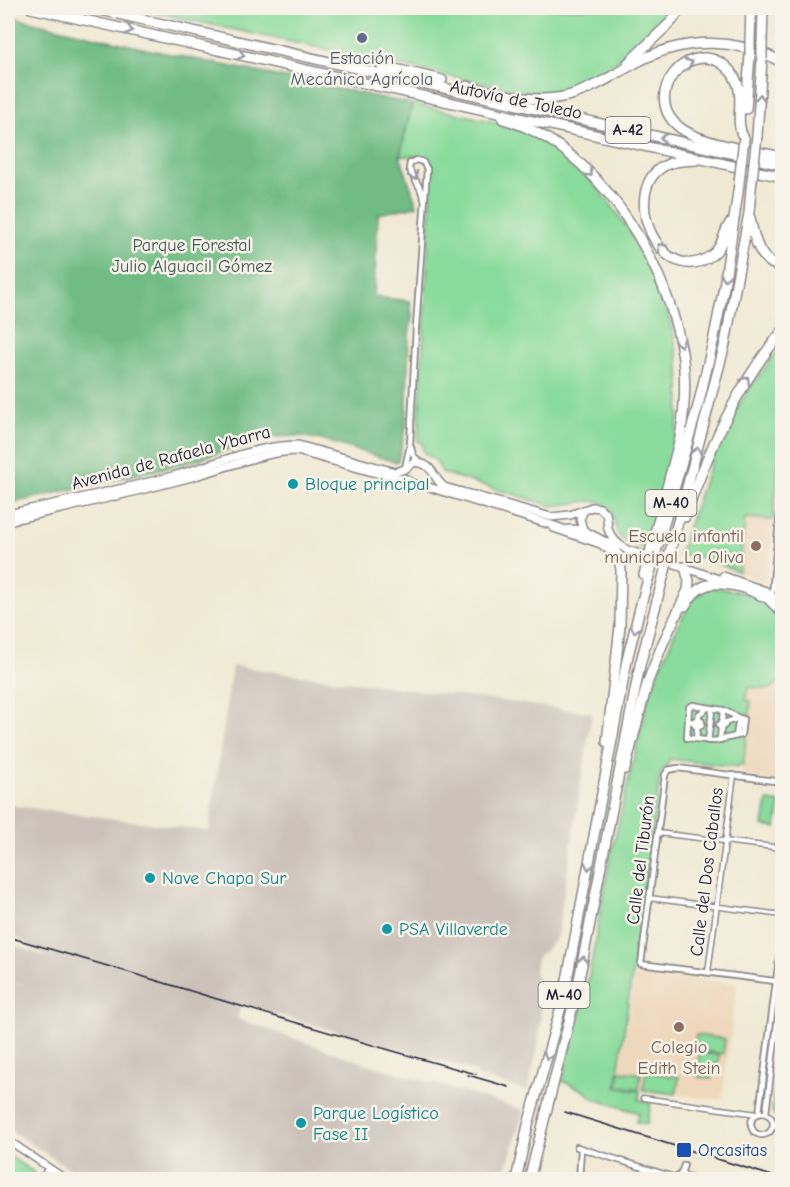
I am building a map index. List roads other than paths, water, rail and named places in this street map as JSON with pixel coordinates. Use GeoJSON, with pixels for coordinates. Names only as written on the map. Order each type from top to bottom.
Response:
{"type":"FeatureCollection","features":[{"type":"Feature","properties":{"kind":"highway","name":"Autovía de Toledo"},"geometry":{"type":"LineString","coordinates":[[32,8],[783,177]]}},
{"type":"Feature","properties":{"kind":"highway","name":"Autovía de Toledo"},"geometry":{"type":"LineString","coordinates":[[92,8],[783,165]]}},
{"type":"Feature","properties":{"kind":"highway"},"geometry":{"type":"LineString","coordinates":[[615,74],[656,37],[681,8]]}},
{"type":"Feature","properties":{"kind":"highway","name":"M-40"},"geometry":{"type":"LineString","coordinates":[[516,1179],[528,1125],[564,996],[627,660],[698,406],[722,298],[744,138],[751,8]]}},
{"type":"Feature","properties":{"kind":"highway","name":"M-40"},"geometry":{"type":"LineString","coordinates":[[529,1179],[577,990],[640,665],[725,344],[749,213],[762,59],[762,8]]}},
{"type":"Feature","properties":{"kind":"highway"},"geometry":{"type":"LineString","coordinates":[[265,46],[286,45],[523,98],[553,98],[570,95],[601,83],[666,50],[691,44],[713,42],[745,46],[783,62]]}},
{"type":"Feature","properties":{"kind":"highway"},"geometry":{"type":"LineString","coordinates":[[744,138],[740,132],[741,102],[738,87],[728,69],[715,61],[705,59],[690,61],[677,69],[666,86],[665,101],[669,115],[679,127],[704,140],[783,157]]}},
{"type":"Feature","properties":{"kind":"highway"},"geometry":{"type":"LineString","coordinates":[[447,102],[466,110],[527,127],[544,135],[573,157],[599,183],[624,216],[660,280],[681,346],[685,372],[684,417],[643,576],[641,604]]}},
{"type":"Feature","properties":{"kind":"highway"},"geometry":{"type":"LineString","coordinates":[[709,160],[679,160],[664,166],[653,176],[647,188],[645,202],[648,226],[653,238],[663,252],[674,259],[695,262],[714,253],[734,219]]}},
{"type":"Feature","properties":{"kind":"highway"},"geometry":{"type":"LineString","coordinates":[[724,164],[783,182]]}},
{"type":"Feature","properties":{"kind":"highway"},"geometry":{"type":"LineString","coordinates":[[749,213],[758,248],[770,261],[783,267]]}},
{"type":"Feature","properties":{"kind":"highway"},"geometry":{"type":"LineString","coordinates":[[664,568],[726,416],[752,371],[782,333]]}},
{"type":"Feature","properties":{"kind":"highway"},"geometry":{"type":"LineString","coordinates":[[554,526],[608,548],[618,564],[621,583]]}},
{"type":"Feature","properties":{"kind":"highway"},"geometry":{"type":"LineString","coordinates":[[604,787],[607,737],[619,636],[621,583],[620,561],[611,545]]}},
{"type":"Feature","properties":{"kind":"highway"},"geometry":{"type":"LineString","coordinates":[[609,823],[617,802],[641,703],[657,658],[688,590],[689,581],[685,567]]}},
{"type":"Feature","properties":{"kind":"highway"},"geometry":{"type":"LineString","coordinates":[[657,658],[687,602],[698,590],[715,583],[745,588]]}},
{"type":"Feature","properties":{"kind":"main road","name":"Avenida de Rafaela Ybarra"},"geometry":{"type":"LineString","coordinates":[[8,514],[173,476],[281,445],[312,448],[395,472],[415,462],[422,463]]}},
{"type":"Feature","properties":{"kind":"main road","name":"Avenida de Rafaela Ybarra"},"geometry":{"type":"LineString","coordinates":[[8,521],[150,488],[233,466],[259,456],[297,451],[394,478],[407,479],[414,484],[554,526],[583,530],[611,545],[644,555]]}},
{"type":"Feature","properties":{"kind":"main road"},"geometry":{"type":"LineString","coordinates":[[422,463],[433,470],[437,481],[444,487],[540,515],[561,517],[592,507],[600,508],[608,518],[607,526],[602,533],[594,535]]}},
{"type":"Feature","properties":{"kind":"main road"},"geometry":{"type":"LineString","coordinates":[[407,467],[407,479]]}},
{"type":"Feature","properties":{"kind":"main road"},"geometry":{"type":"LineString","coordinates":[[422,485],[428,485],[432,480],[433,470]]}},
{"type":"Feature","properties":{"kind":"main road"},"geometry":{"type":"LineString","coordinates":[[583,530],[580,522],[584,510]]}},
{"type":"Feature","properties":{"kind":"main road"},"geometry":{"type":"LineString","coordinates":[[607,526],[615,541],[629,551]]}},
{"type":"Feature","properties":{"kind":"main road"},"geometry":{"type":"LineString","coordinates":[[675,564],[746,583],[772,595],[783,606]]}},
{"type":"Feature","properties":{"kind":"main road"},"geometry":{"type":"LineString","coordinates":[[685,567],[745,588],[767,599],[783,614]]}},
{"type":"Feature","properties":{"kind":"street"},"geometry":{"type":"LineString","coordinates":[[407,467],[427,169],[423,162],[416,160],[410,163],[409,170],[424,199]]}},
{"type":"Feature","properties":{"kind":"street"},"geometry":{"type":"LineString","coordinates":[[410,445],[413,455],[422,463]]}},
{"type":"Feature","properties":{"kind":"street"},"geometry":{"type":"LineString","coordinates":[[772,595],[783,490]]}},
{"type":"Feature","properties":{"kind":"street"},"geometry":{"type":"LineString","coordinates":[[691,706],[723,712],[743,719],[741,735],[708,741],[686,737],[691,706]]}},
{"type":"Feature","properties":{"kind":"street"},"geometry":{"type":"LineString","coordinates":[[708,709],[710,721]]}},
{"type":"Feature","properties":{"kind":"street"},"geometry":{"type":"LineString","coordinates":[[696,739],[699,713],[708,709]]}},
{"type":"Feature","properties":{"kind":"street"},"geometry":{"type":"LineString","coordinates":[[698,721],[705,711],[710,714],[708,741]]}},
{"type":"Feature","properties":{"kind":"street"},"geometry":{"type":"LineString","coordinates":[[720,740],[723,712]]}},
{"type":"Feature","properties":{"kind":"street"},"geometry":{"type":"LineString","coordinates":[[688,718],[721,725],[739,718]]}},
{"type":"Feature","properties":{"kind":"street","name":"Calle del Tiburón"},"geometry":{"type":"LineString","coordinates":[[708,972],[641,964],[665,775],[668,770],[678,768],[734,775]]}},
{"type":"Feature","properties":{"kind":"street"},"geometry":{"type":"LineString","coordinates":[[734,775],[783,782]]}},
{"type":"Feature","properties":{"kind":"street","name":"Calle del Dos Caballos"},"geometry":{"type":"LineString","coordinates":[[708,972],[734,775]]}},
{"type":"Feature","properties":{"kind":"street"},"geometry":{"type":"LineString","coordinates":[[658,833],[783,848]]}},
{"type":"Feature","properties":{"kind":"street"},"geometry":{"type":"LineString","coordinates":[[649,898],[783,915]]}},
{"type":"Feature","properties":{"kind":"street"},"geometry":{"type":"LineString","coordinates":[[773,1124],[766,1113],[783,936]]}},
{"type":"Feature","properties":{"kind":"street"},"geometry":{"type":"LineString","coordinates":[[708,972],[780,983]]}},
{"type":"Feature","properties":{"kind":"street"},"geometry":{"type":"LineString","coordinates":[[773,1124],[766,1134],[759,1134],[752,1129],[751,1121],[758,1113],[780,983]]}},
{"type":"Feature","properties":{"kind":"street"},"geometry":{"type":"LineString","coordinates":[[643,1098],[766,1113]]}},
{"type":"Feature","properties":{"kind":"street"},"geometry":{"type":"LineString","coordinates":[[773,1124],[783,1125]]}},
{"type":"Feature","properties":{"kind":"street"},"geometry":{"type":"LineString","coordinates":[[8,1140],[67,1179]]}},
{"type":"Feature","properties":{"kind":"street"},"geometry":{"type":"LineString","coordinates":[[579,1179],[579,1148],[676,1178],[700,1179]]}},
{"type":"Feature","properties":{"kind":"street"},"geometry":{"type":"LineString","coordinates":[[680,1177],[684,1165]]}},
{"type":"Feature","properties":{"kind":"street"},"geometry":{"type":"LineString","coordinates":[[42,1179],[48,1167]]}},
{"type":"Feature","properties":{"kind":"railway"},"geometry":{"type":"LineString","coordinates":[[8,937],[476,1074]]}},
{"type":"Feature","properties":{"kind":"railway"},"geometry":{"type":"LineString","coordinates":[[468,1075],[509,1087]]}},
{"type":"Feature","properties":{"kind":"railway"},"geometry":{"type":"LineString","coordinates":[[565,1112],[782,1179]]}},
{"type":"Feature","properties":{"kind":"place","name":"Estación Mecánica Agrícola"},"geometry":{"type":"Point","coordinates":[362,38]}},
{"type":"Feature","properties":{"kind":"place","name":"Bloque principal"},"geometry":{"type":"Point","coordinates":[293,484]}},
{"type":"Feature","properties":{"kind":"place","name":"Escuela infantil municipal La Oliva"},"geometry":{"type":"Point","coordinates":[756,546]}},
{"type":"Feature","properties":{"kind":"place","name":"Nave Chapa Sur"},"geometry":{"type":"Point","coordinates":[150,878]}},
{"type":"Feature","properties":{"kind":"place","name":"PSA Villaverde"},"geometry":{"type":"Point","coordinates":[387,929]}},
{"type":"Feature","properties":{"kind":"place","name":"Colegio Edith Stein"},"geometry":{"type":"Point","coordinates":[679,1027]}},
{"type":"Feature","properties":{"kind":"place","name":"Parque Logístico Fase II"},"geometry":{"type":"Point","coordinates":[301,1123]}},
{"type":"Feature","properties":{"kind":"place","name":"Orcasitas"},"geometry":{"type":"Point","coordinates":[684,1150]}},
{"type":"Feature","properties":{"kind":"park label","name":"Parque Forestal Julio Alguacil Gómez"},"geometry":{"type":"Point","coordinates":[192,255]}}]}
